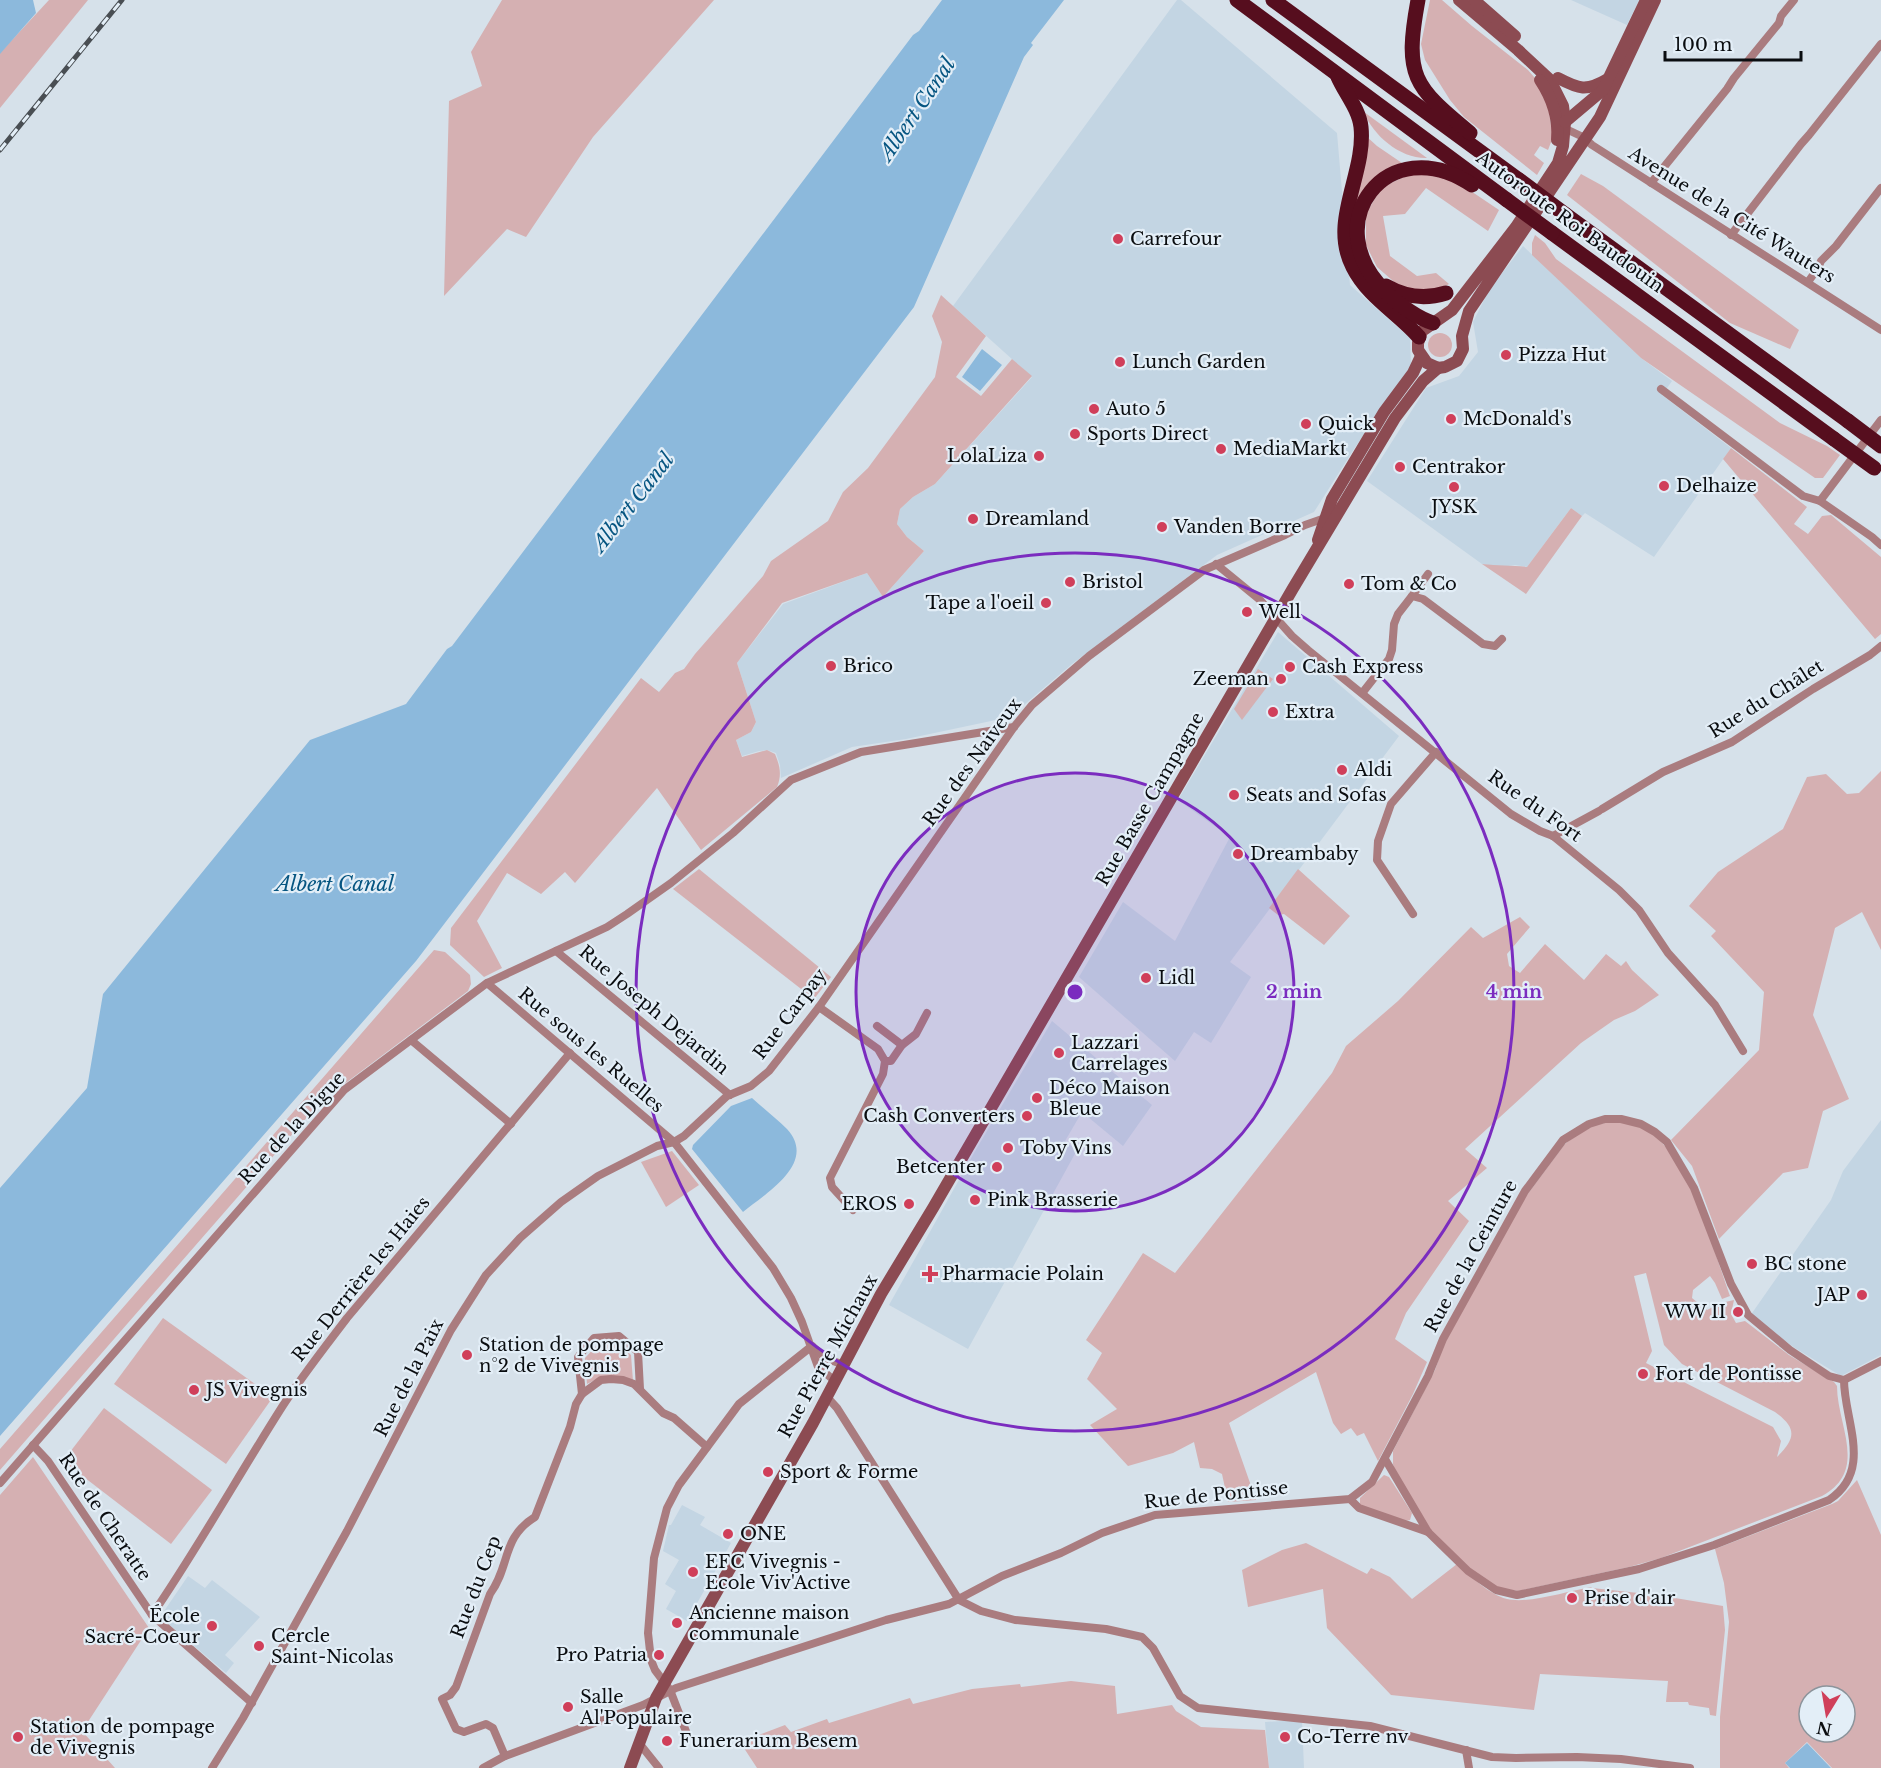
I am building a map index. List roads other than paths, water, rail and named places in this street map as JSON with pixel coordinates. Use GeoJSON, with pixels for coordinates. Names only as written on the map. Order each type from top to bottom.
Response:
{"type":"FeatureCollection","features":[{"type":"Feature","properties":{"kind":"highway","name":"Autoroute Roi Baudouin"},"geometry":{"type":"LineString","coordinates":[[1236,0],[1878,471]]}},
{"type":"Feature","properties":{"kind":"highway","name":"Autoroute Roi Baudouin"},"geometry":{"type":"LineString","coordinates":[[1273,0],[1881,446]]}},
{"type":"Feature","properties":{"kind":"highway"},"geometry":{"type":"LineString","coordinates":[[1418,0],[1412,31],[1411,52],[1419,84],[1436,105],[1475,137],[1476,149]]}},
{"type":"Feature","properties":{"kind":"highway"},"geometry":{"type":"LineString","coordinates":[[1336,74],[1356,111],[1360,125],[1360,147],[1344,235],[1348,257],[1364,284],[1419,337]]}},
{"type":"Feature","properties":{"kind":"highway"},"geometry":{"type":"LineString","coordinates":[[1435,323],[1414,315],[1398,303],[1373,278],[1360,255],[1356,233],[1365,200],[1380,181],[1389,175],[1417,167],[1444,171],[1458,176],[1484,194],[1507,200]]}},
{"type":"Feature","properties":{"kind":"highway"},"geometry":{"type":"LineString","coordinates":[[1373,278],[1394,291],[1410,296],[1427,297],[1446,293]]}},
{"type":"Feature","properties":{"kind":"main road"},"geometry":{"type":"LineString","coordinates":[[1459,0],[1526,56],[1550,80],[1563,106],[1569,125]]}},
{"type":"Feature","properties":{"kind":"main road"},"geometry":{"type":"LineString","coordinates":[[1446,293],[1466,281],[1516,227],[1553,171],[1562,152],[1569,125],[1564,90],[1558,78],[1549,67],[1474,0]]}},
{"type":"Feature","properties":{"kind":"main road"},"geometry":{"type":"LineString","coordinates":[[1569,125],[1599,94],[1609,79],[1646,0]]}},
{"type":"Feature","properties":{"kind":"main road","name":"Rue Basse Campagne"},"geometry":{"type":"LineString","coordinates":[[1016,1064],[1395,418],[1412,395],[1438,368],[1457,362],[1463,349],[1462,336],[1469,311],[1586,139],[1605,107],[1655,0]]}},
{"type":"Feature","properties":{"kind":"main road"},"geometry":{"type":"LineString","coordinates":[[1438,368],[1427,363],[1421,356],[1418,343],[1422,331],[1452,310],[1546,171],[1554,151],[1557,135],[1554,108],[1542,83],[1487,25]]}},
{"type":"Feature","properties":{"kind":"main road"},"geometry":{"type":"LineString","coordinates":[[1558,78],[1578,88],[1595,87],[1609,79]]}},
{"type":"Feature","properties":{"kind":"main road","name":"Rue Basse Campagne"},"geometry":{"type":"LineString","coordinates":[[1554,184],[1566,157],[1569,125]]}},
{"type":"Feature","properties":{"kind":"main road"},"geometry":{"type":"LineString","coordinates":[[1435,323],[1452,325],[1462,336]]}},
{"type":"Feature","properties":{"kind":"main road","name":"Rue Basse Campagne"},"geometry":{"type":"LineString","coordinates":[[1314,553],[1332,499],[1374,428],[1413,373],[1421,356]]}},
{"type":"Feature","properties":{"kind":"main road","name":"Rue Pierre Michaux"},"geometry":{"type":"LineString","coordinates":[[630,1768],[656,1698],[667,1687],[881,1294],[1016,1064]]}},
{"type":"Feature","properties":{"kind":"street"},"geometry":{"type":"LineString","coordinates":[[1651,183],[1779,23],[1781,16],[1794,0]]}},
{"type":"Feature","properties":{"kind":"street"},"geometry":{"type":"LineString","coordinates":[[1731,235],[1881,44]]}},
{"type":"Feature","properties":{"kind":"street","name":"Avenue de la Cité Wauters"},"geometry":{"type":"LineString","coordinates":[[1569,125],[1592,145],[1881,330]]}},
{"type":"Feature","properties":{"kind":"street"},"geometry":{"type":"LineString","coordinates":[[1808,282],[1821,261],[1836,246],[1881,188]]}},
{"type":"Feature","properties":{"kind":"street"},"geometry":{"type":"LineString","coordinates":[[1661,389],[1803,496],[1820,501],[1881,545]]}},
{"type":"Feature","properties":{"kind":"street"},"geometry":{"type":"LineString","coordinates":[[1820,501],[1881,420]]}},
{"type":"Feature","properties":{"kind":"street","name":"Rue des Naiveux"},"geometry":{"type":"LineString","coordinates":[[866,939],[1014,727],[1032,705],[1089,656],[1204,570],[1325,518]]}},
{"type":"Feature","properties":{"kind":"street"},"geometry":{"type":"LineString","coordinates":[[1216,564],[1277,617]]}},
{"type":"Feature","properties":{"kind":"street"},"geometry":{"type":"LineString","coordinates":[[1363,692],[1389,659],[1398,614],[1428,574]]}},
{"type":"Feature","properties":{"kind":"street"},"geometry":{"type":"LineString","coordinates":[[1412,596],[1423,599],[1483,644],[1495,646],[1502,639]]}},
{"type":"Feature","properties":{"kind":"street","name":"Rue du Fort"},"geometry":{"type":"LineString","coordinates":[[1277,617],[1292,636],[1511,814],[1553,836],[1619,890],[1639,910],[1668,953],[1715,1005],[1743,1051]]}},
{"type":"Feature","properties":{"kind":"street","name":"Rue du Châlet"},"geometry":{"type":"LineString","coordinates":[[1553,836],[1663,772],[1732,742],[1881,646]]}},
{"type":"Feature","properties":{"kind":"street","name":"Rue de la Digue"},"geometry":{"type":"LineString","coordinates":[[0,1483],[344,1090],[487,982],[607,927],[627,914],[671,883],[733,833],[791,780],[861,752],[1014,727]]}},
{"type":"Feature","properties":{"kind":"street"},"geometry":{"type":"LineString","coordinates":[[1413,914],[1377,860],[1378,841],[1391,804],[1436,752]]}},
{"type":"Feature","properties":{"kind":"street","name":"Rue Carpay"},"geometry":{"type":"LineString","coordinates":[[674,1142],[684,1136],[730,1095],[751,1086],[769,1071],[819,1006],[866,939]]}},
{"type":"Feature","properties":{"kind":"street","name":"Rue Joseph Dejardin"},"geometry":{"type":"LineString","coordinates":[[556,951],[730,1095]]}},
{"type":"Feature","properties":{"kind":"street","name":"Rue sous les Ruelles"},"geometry":{"type":"LineString","coordinates":[[487,982],[674,1142],[772,1268],[791,1298],[812,1346],[818,1367],[835,1381]]}},
{"type":"Feature","properties":{"kind":"street"},"geometry":{"type":"LineString","coordinates":[[819,1006],[878,1049],[885,1061],[883,1074],[830,1178],[832,1187],[853,1209]]}},
{"type":"Feature","properties":{"kind":"street"},"geometry":{"type":"LineString","coordinates":[[885,1061],[891,1061],[902,1045],[916,1034],[927,1012]]}},
{"type":"Feature","properties":{"kind":"street"},"geometry":{"type":"LineString","coordinates":[[877,1026],[902,1045]]}},
{"type":"Feature","properties":{"kind":"street"},"geometry":{"type":"LineString","coordinates":[[411,1040],[511,1124]]}},
{"type":"Feature","properties":{"kind":"street","name":"Rue Derrière les Haies"},"geometry":{"type":"LineString","coordinates":[[152,1616],[191,1559],[283,1405],[313,1363],[347,1318],[570,1053]]}},
{"type":"Feature","properties":{"kind":"street","name":"Rue de la Ceinture"},"geometry":{"type":"LineString","coordinates":[[1384,1459],[1428,1376],[1443,1339],[1525,1191],[1563,1140],[1588,1124],[1605,1119],[1622,1119],[1641,1124],[1667,1142],[1694,1188],[1731,1284],[1748,1315],[1790,1350],[1829,1376],[1844,1380]]}},
{"type":"Feature","properties":{"kind":"street","name":"Rue de la Paix"},"geometry":{"type":"LineString","coordinates":[[252,1703],[358,1512],[451,1330],[486,1275],[520,1238],[561,1202],[598,1176],[664,1143],[674,1142]]}},
{"type":"Feature","properties":{"kind":"street","name":"Rue du Cep"},"geometry":{"type":"LineString","coordinates":[[505,1756],[493,1728],[486,1724],[464,1732],[456,1729],[442,1699],[450,1695],[456,1687],[514,1534],[535,1516],[570,1427],[576,1404],[582,1394],[578,1356],[594,1338],[619,1336],[638,1352],[640,1389]]}},
{"type":"Feature","properties":{"kind":"street"},"geometry":{"type":"LineString","coordinates":[[684,1737],[687,1734],[667,1687],[651,1660],[648,1633],[654,1558],[663,1520],[672,1497],[706,1446],[739,1404],[777,1372],[812,1346],[825,1358],[844,1365]]}},
{"type":"Feature","properties":{"kind":"street"},"geometry":{"type":"LineString","coordinates":[[1384,1459],[1428,1532],[1468,1571],[1496,1590],[1517,1595],[1639,1569],[1714,1545],[1814,1506],[1836,1495],[1850,1476],[1854,1462],[1852,1435],[1844,1396],[1844,1380],[1881,1361]]}},
{"type":"Feature","properties":{"kind":"street"},"geometry":{"type":"LineString","coordinates":[[582,1394],[601,1380],[623,1380],[640,1389],[663,1413],[674,1418],[706,1446]]}},
{"type":"Feature","properties":{"kind":"street"},"geometry":{"type":"LineString","coordinates":[[826,1397],[837,1408],[959,1599],[981,1611],[1015,1620],[1106,1629],[1142,1637],[1153,1648],[1180,1696],[1198,1708],[1370,1726],[1492,1757],[1621,1759],[1690,1768]]}},
{"type":"Feature","properties":{"kind":"street","name":"Rue de Cheratte"},"geometry":{"type":"LineString","coordinates":[[33,1445],[48,1461],[152,1616],[252,1703]]}},
{"type":"Feature","properties":{"kind":"street"},"geometry":{"type":"LineString","coordinates":[[1384,1459],[1372,1482],[1350,1499],[1359,1508],[1428,1532]]}},
{"type":"Feature","properties":{"kind":"street","name":"Rue de Pontisse"},"geometry":{"type":"LineString","coordinates":[[667,1687],[959,1599],[1002,1576],[1102,1533],[1155,1515],[1350,1499]]}},
{"type":"Feature","properties":{"kind":"street"},"geometry":{"type":"LineString","coordinates":[[483,1768],[505,1756],[643,1705],[656,1698]]}},
{"type":"Feature","properties":{"kind":"street"},"geometry":{"type":"LineString","coordinates":[[214,1768],[252,1703]]}},
{"type":"Feature","properties":{"kind":"street"},"geometry":{"type":"LineString","coordinates":[[639,1743],[659,1768]]}},
{"type":"Feature","properties":{"kind":"street"},"geometry":{"type":"LineString","coordinates":[[1466,1750],[1469,1768]]}},
{"type":"Feature","properties":{"kind":"water"},"geometry":{"type":"Polygon","coordinates":[[[0,0],[33,0],[36,13],[0,54],[0,0]]]}},
{"type":"Feature","properties":{"kind":"water","name":"Albert Canal"},"geometry":{"type":"Polygon","coordinates":[[[942,0],[1064,0],[1031,43],[1033,45],[1024,57],[914,307],[416,961],[0,1436],[0,1188],[87,1088],[103,994],[310,740],[406,704],[913,35],[919,31],[942,0]]]}},
{"type":"Feature","properties":{"kind":"water"},"geometry":{"type":"Polygon","coordinates":[[[982,349],[1002,365],[980,391],[962,377],[982,349]]]}},
{"type":"Feature","properties":{"kind":"water"},"geometry":{"type":"Polygon","coordinates":[[[752,1098],[787,1129],[795,1142],[796,1154],[793,1165],[785,1176],[743,1212],[692,1149],[693,1145],[731,1106],[752,1098]]]}},
{"type":"Feature","properties":{"kind":"water"},"geometry":{"type":"Polygon","coordinates":[[[1808,1744],[1831,1768],[1790,1768],[1785,1763],[1808,1744]]]}},
{"type":"Feature","properties":{"kind":"railway"},"geometry":{"type":"LineString","coordinates":[[0,150],[122,0]]}},
{"type":"Feature","properties":{"kind":"place","name":"Carrefour"},"geometry":{"type":"Point","coordinates":[1118,239]}},
{"type":"Feature","properties":{"kind":"place","name":"Pizza Hut"},"geometry":{"type":"Point","coordinates":[1506,355]}},
{"type":"Feature","properties":{"kind":"place","name":"Lunch Garden"},"geometry":{"type":"Point","coordinates":[1120,362]}},
{"type":"Feature","properties":{"kind":"place","name":"Auto 5"},"geometry":{"type":"Point","coordinates":[1094,409]}},
{"type":"Feature","properties":{"kind":"place","name":"McDonald's"},"geometry":{"type":"Point","coordinates":[1451,419]}},
{"type":"Feature","properties":{"kind":"place","name":"Quick"},"geometry":{"type":"Point","coordinates":[1306,424]}},
{"type":"Feature","properties":{"kind":"place","name":"Sports Direct"},"geometry":{"type":"Point","coordinates":[1075,434]}},
{"type":"Feature","properties":{"kind":"place","name":"MediaMarkt"},"geometry":{"type":"Point","coordinates":[1221,449]}},
{"type":"Feature","properties":{"kind":"place","name":"LolaLiza"},"geometry":{"type":"Point","coordinates":[1039,456]}},
{"type":"Feature","properties":{"kind":"place","name":"Centrakor"},"geometry":{"type":"Point","coordinates":[1400,467]}},
{"type":"Feature","properties":{"kind":"place","name":"Delhaize"},"geometry":{"type":"Point","coordinates":[1664,486]}},
{"type":"Feature","properties":{"kind":"place","name":"JYSK"},"geometry":{"type":"Point","coordinates":[1454,487]}},
{"type":"Feature","properties":{"kind":"place","name":"Dreamland"},"geometry":{"type":"Point","coordinates":[973,519]}},
{"type":"Feature","properties":{"kind":"place","name":"Vanden Borre"},"geometry":{"type":"Point","coordinates":[1162,527]}},
{"type":"Feature","properties":{"kind":"place","name":"Bristol"},"geometry":{"type":"Point","coordinates":[1070,582]}},
{"type":"Feature","properties":{"kind":"place","name":"Tom & Co"},"geometry":{"type":"Point","coordinates":[1349,584]}},
{"type":"Feature","properties":{"kind":"place","name":"Tape a l'oeil"},"geometry":{"type":"Point","coordinates":[1046,603]}},
{"type":"Feature","properties":{"kind":"place","name":"Well"},"geometry":{"type":"Point","coordinates":[1247,612]}},
{"type":"Feature","properties":{"kind":"place","name":"Brico"},"geometry":{"type":"Point","coordinates":[831,666]}},
{"type":"Feature","properties":{"kind":"place","name":"Cash Express"},"geometry":{"type":"Point","coordinates":[1290,667]}},
{"type":"Feature","properties":{"kind":"place","name":"Zeeman"},"geometry":{"type":"Point","coordinates":[1281,679]}},
{"type":"Feature","properties":{"kind":"place","name":"Extra"},"geometry":{"type":"Point","coordinates":[1273,712]}},
{"type":"Feature","properties":{"kind":"place","name":"Aldi"},"geometry":{"type":"Point","coordinates":[1342,770]}},
{"type":"Feature","properties":{"kind":"place","name":"Seats and Sofas"},"geometry":{"type":"Point","coordinates":[1234,795]}},
{"type":"Feature","properties":{"kind":"place","name":"Dreambaby"},"geometry":{"type":"Point","coordinates":[1238,854]}},
{"type":"Feature","properties":{"kind":"place","name":"Lidl"},"geometry":{"type":"Point","coordinates":[1146,978]}},
{"type":"Feature","properties":{"kind":"place","name":"Lazzari Carrelages"},"geometry":{"type":"Point","coordinates":[1059,1053]}},
{"type":"Feature","properties":{"kind":"place","name":"Déco Maison Bleue"},"geometry":{"type":"Point","coordinates":[1037,1098]}},
{"type":"Feature","properties":{"kind":"place","name":"Cash Converters"},"geometry":{"type":"Point","coordinates":[1027,1116]}},
{"type":"Feature","properties":{"kind":"place","name":"Toby Vins"},"geometry":{"type":"Point","coordinates":[1008,1148]}},
{"type":"Feature","properties":{"kind":"place","name":"Betcenter"},"geometry":{"type":"Point","coordinates":[997,1167]}},
{"type":"Feature","properties":{"kind":"place","name":"Pink Brasserie"},"geometry":{"type":"Point","coordinates":[975,1200]}},
{"type":"Feature","properties":{"kind":"place","name":"EROS"},"geometry":{"type":"Point","coordinates":[909,1204]}},
{"type":"Feature","properties":{"kind":"place","name":"BC stone"},"geometry":{"type":"Point","coordinates":[1752,1264]}},
{"type":"Feature","properties":{"kind":"place","name":"Pharmacie Polain"},"geometry":{"type":"Point","coordinates":[930,1274]}},
{"type":"Feature","properties":{"kind":"place","name":"JAP"},"geometry":{"type":"Point","coordinates":[1862,1295]}},
{"type":"Feature","properties":{"kind":"place","name":"WW II"},"geometry":{"type":"Point","coordinates":[1738,1312]}},
{"type":"Feature","properties":{"kind":"place","name":"Station de pompage n°2 de Vivegnis"},"geometry":{"type":"Point","coordinates":[467,1355]}},
{"type":"Feature","properties":{"kind":"place","name":"Fort de Pontisse"},"geometry":{"type":"Point","coordinates":[1643,1374]}},
{"type":"Feature","properties":{"kind":"place","name":"JS Vivegnis"},"geometry":{"type":"Point","coordinates":[194,1390]}},
{"type":"Feature","properties":{"kind":"place","name":"Sport & Forme"},"geometry":{"type":"Point","coordinates":[768,1472]}},
{"type":"Feature","properties":{"kind":"place","name":"ONE"},"geometry":{"type":"Point","coordinates":[728,1534]}},
{"type":"Feature","properties":{"kind":"place","name":"EFC Vivegnis - Ecole Viv'Active"},"geometry":{"type":"Point","coordinates":[693,1572]}},
{"type":"Feature","properties":{"kind":"place","name":"Prise d'air"},"geometry":{"type":"Point","coordinates":[1572,1598]}},
{"type":"Feature","properties":{"kind":"place","name":"Ancienne maison communale"},"geometry":{"type":"Point","coordinates":[677,1623]}},
{"type":"Feature","properties":{"kind":"place","name":"École Sacré-Coeur"},"geometry":{"type":"Point","coordinates":[212,1626]}},
{"type":"Feature","properties":{"kind":"place","name":"Cercle Saint-Nicolas"},"geometry":{"type":"Point","coordinates":[259,1646]}},
{"type":"Feature","properties":{"kind":"place","name":"Pro Patria"},"geometry":{"type":"Point","coordinates":[659,1655]}},
{"type":"Feature","properties":{"kind":"place","name":"Salle Al'Populaire"},"geometry":{"type":"Point","coordinates":[568,1707]}},
{"type":"Feature","properties":{"kind":"place","name":"Station de pompage de Vivegnis"},"geometry":{"type":"Point","coordinates":[18,1737]}},
{"type":"Feature","properties":{"kind":"place","name":"Co-Terre nv"},"geometry":{"type":"Point","coordinates":[1285,1737]}},
{"type":"Feature","properties":{"kind":"place","name":"Funerarium Besem"},"geometry":{"type":"Point","coordinates":[667,1741]}}]}
